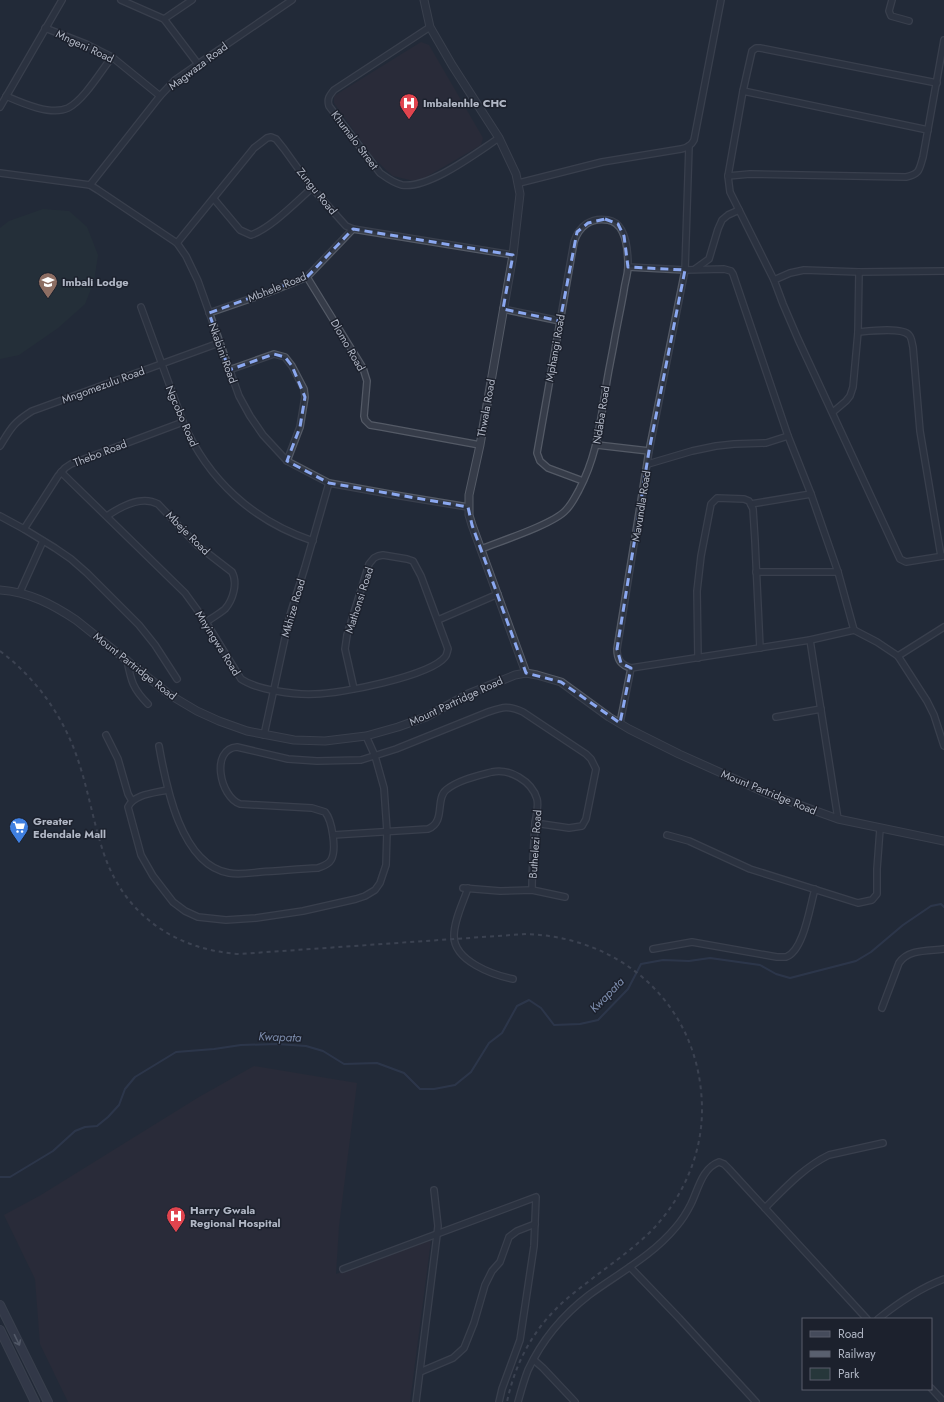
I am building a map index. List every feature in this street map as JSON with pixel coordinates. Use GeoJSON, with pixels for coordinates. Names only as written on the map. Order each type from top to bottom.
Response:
{"type":"FeatureCollection","features":[{"type":"Feature","properties":{"kind":"main road"},"geometry":{"type":"LineString","coordinates":[[0,1304],[48,1402]]}},
{"type":"Feature","properties":{"kind":"main road"},"geometry":{"type":"LineString","coordinates":[[0,1330],[35,1402]]}},
{"type":"Feature","properties":{"kind":"street"},"geometry":{"type":"LineString","coordinates":[[0,107],[62,0]]}},
{"type":"Feature","properties":{"kind":"street"},"geometry":{"type":"LineString","coordinates":[[121,0],[164,19],[198,64]]}},
{"type":"Feature","properties":{"kind":"street"},"geometry":{"type":"LineString","coordinates":[[164,19],[192,0]]}},
{"type":"Feature","properties":{"kind":"street","name":"Magwaza Road"},"geometry":{"type":"LineString","coordinates":[[90,185],[160,96],[175,80],[292,0]]}},
{"type":"Feature","properties":{"kind":"street","name":"Thwala Road"},"geometry":{"type":"LineString","coordinates":[[424,0],[430,27],[454,68],[499,138],[519,183],[519,207],[513,255],[468,507],[472,525],[526,674]]}},
{"type":"Feature","properties":{"kind":"street","name":"Mavundla Road"},"geometry":{"type":"LineString","coordinates":[[631,668],[624,666],[621,663],[617,655],[617,649],[649,451],[684,270],[689,146],[694,140],[720,0]]}},
{"type":"Feature","properties":{"kind":"street"},"geometry":{"type":"LineString","coordinates":[[892,0],[889,11],[890,16],[909,21]]}},
{"type":"Feature","properties":{"kind":"street","name":"Khumalo Street"},"geometry":{"type":"LineString","coordinates":[[430,27],[334,90],[328,100],[329,106],[380,173],[388,179],[403,185],[424,182],[436,177],[499,138]]}},
{"type":"Feature","properties":{"kind":"street","name":"Mngeni Road"},"geometry":{"type":"LineString","coordinates":[[45,28],[86,44],[112,57],[160,96]]}},
{"type":"Feature","properties":{"kind":"street"},"geometry":{"type":"LineString","coordinates":[[728,176],[750,174],[912,176],[919,171],[923,158],[944,40]]}},
{"type":"Feature","properties":{"kind":"street"},"geometry":{"type":"LineString","coordinates":[[858,332],[901,331],[908,334],[911,340],[913,348],[920,431],[943,556],[906,562],[900,558],[798,339],[774,280],[730,192],[728,176],[743,91],[752,51],[756,48],[937,82]]}},
{"type":"Feature","properties":{"kind":"street"},"geometry":{"type":"LineString","coordinates":[[6,96],[33,107],[61,110],[68,108],[81,98],[112,57]]}},
{"type":"Feature","properties":{"kind":"street"},"geometry":{"type":"LineString","coordinates":[[743,91],[928,130]]}},
{"type":"Feature","properties":{"kind":"street","name":"Zungu Road"},"geometry":{"type":"LineString","coordinates":[[177,243],[254,148],[267,138],[271,137],[276,139],[312,188],[346,226],[352,229]]}},
{"type":"Feature","properties":{"kind":"street"},"geometry":{"type":"LineString","coordinates":[[519,183],[602,162],[681,149],[689,146]]}},
{"type":"Feature","properties":{"kind":"street","name":"Nkabini Road"},"geometry":{"type":"LineString","coordinates":[[0,173],[90,185],[177,243],[186,256],[198,282],[239,396],[263,435],[287,461],[329,483],[468,507]]}},
{"type":"Feature","properties":{"kind":"street"},"geometry":{"type":"LineString","coordinates":[[214,199],[240,230],[251,235],[270,225],[312,188]]}},
{"type":"Feature","properties":{"kind":"street"},"geometry":{"type":"LineString","coordinates":[[695,270],[709,259],[722,220],[728,215],[740,210]]}},
{"type":"Feature","properties":{"kind":"street","name":"Mphangi Road"},"geometry":{"type":"LineString","coordinates":[[583,481],[548,468],[540,461],[537,453],[577,232],[582,227],[595,220],[612,221],[618,224]]}},
{"type":"Feature","properties":{"kind":"street","name":"Ndaba Road"},"geometry":{"type":"LineString","coordinates":[[481,549],[532,529],[562,515],[574,500],[590,467],[597,445],[607,379],[628,267],[624,236],[618,224]]}},
{"type":"Feature","properties":{"kind":"street"},"geometry":{"type":"LineString","coordinates":[[352,229],[513,255]]}},
{"type":"Feature","properties":{"kind":"street","name":"Mbhele Road"},"geometry":{"type":"LineString","coordinates":[[209,313],[267,293],[307,277],[352,229]]}},
{"type":"Feature","properties":{"kind":"street"},"geometry":{"type":"LineString","coordinates":[[628,267],[684,270],[724,269],[731,271],[733,274],[788,436],[811,494],[838,572],[854,630]]}},
{"type":"Feature","properties":{"kind":"street"},"geometry":{"type":"LineString","coordinates":[[774,280],[790,273],[804,270],[859,272],[944,271]]}},
{"type":"Feature","properties":{"kind":"street"},"geometry":{"type":"LineString","coordinates":[[833,412],[850,396],[853,387],[858,332],[859,272]]}},
{"type":"Feature","properties":{"kind":"street","name":"Dlomo Road"},"geometry":{"type":"LineString","coordinates":[[307,277],[363,368],[367,381],[364,416],[367,422],[382,427],[480,445]]}},
{"type":"Feature","properties":{"kind":"street","name":"Ngcobo Road"},"geometry":{"type":"LineString","coordinates":[[141,307],[183,422],[191,440],[208,466],[244,505],[262,518],[294,535],[312,541]]}},
{"type":"Feature","properties":{"kind":"street"},"geometry":{"type":"LineString","coordinates":[[503,310],[560,321]]}},
{"type":"Feature","properties":{"kind":"street","name":"Mngomezulu Road"},"geometry":{"type":"LineString","coordinates":[[0,446],[12,425],[32,411],[219,343]]}},
{"type":"Feature","properties":{"kind":"street"},"geometry":{"type":"LineString","coordinates":[[229,370],[274,354],[285,357],[292,366],[304,389],[305,397],[300,427],[287,461]]}},
{"type":"Feature","properties":{"kind":"street","name":"Thebo Road"},"geometry":{"type":"LineString","coordinates":[[24,529],[61,472],[71,464],[183,422]]}},
{"type":"Feature","properties":{"kind":"street"},"geometry":{"type":"LineString","coordinates":[[648,464],[692,451],[716,446],[766,443],[788,436]]}},
{"type":"Feature","properties":{"kind":"street"},"geometry":{"type":"LineString","coordinates":[[597,445],[649,451]]}},
{"type":"Feature","properties":{"kind":"street","name":"Mnyingwa Road"},"geometry":{"type":"LineString","coordinates":[[61,472],[185,593],[206,622],[241,679],[248,684],[301,694],[316,694],[354,689],[377,685],[433,666],[446,656]]}},
{"type":"Feature","properties":{"kind":"street","name":"Mkhize Road"},"geometry":{"type":"LineString","coordinates":[[264,735],[290,614],[329,483]]}},
{"type":"Feature","properties":{"kind":"street"},"geometry":{"type":"LineString","coordinates":[[751,504],[811,494]]}},
{"type":"Feature","properties":{"kind":"street"},"geometry":{"type":"LineString","coordinates":[[698,658],[697,591],[700,556],[711,504],[717,498],[744,499],[749,501],[753,509],[756,541],[760,648]]}},
{"type":"Feature","properties":{"kind":"street","name":"Mbeje Road"},"geometry":{"type":"LineString","coordinates":[[107,516],[120,508],[144,501],[153,501],[163,509],[197,545],[232,572],[235,577],[235,584],[233,595],[229,604],[220,613],[206,622]]}},
{"type":"Feature","properties":{"kind":"street"},"geometry":{"type":"LineString","coordinates":[[0,516],[24,529],[76,564],[139,624],[155,645],[177,679]]}},
{"type":"Feature","properties":{"kind":"street"},"geometry":{"type":"LineString","coordinates":[[20,592],[43,541]]}},
{"type":"Feature","properties":{"kind":"street","name":"Mathonsi Road"},"geometry":{"type":"LineString","coordinates":[[354,689],[345,649],[347,635],[369,564],[378,556],[383,555],[413,561],[421,576],[438,620],[448,649],[446,656]]}},
{"type":"Feature","properties":{"kind":"street"},"geometry":{"type":"LineString","coordinates":[[756,572],[838,572]]}},
{"type":"Feature","properties":{"kind":"street","name":"Mount Partridge Road"},"geometry":{"type":"LineString","coordinates":[[0,590],[20,592],[35,597],[62,610],[170,695],[197,711],[247,731],[294,740],[325,741],[366,736],[426,717],[468,694],[515,675],[526,674],[549,678],[561,682],[609,717],[620,723],[679,754],[766,793],[838,819],[880,829],[944,841]]}},
{"type":"Feature","properties":{"kind":"street"},"geometry":{"type":"LineString","coordinates":[[438,620],[498,594]]}},
{"type":"Feature","properties":{"kind":"street"},"geometry":{"type":"LineString","coordinates":[[898,656],[944,627]]}},
{"type":"Feature","properties":{"kind":"street"},"geometry":{"type":"LineString","coordinates":[[620,723],[631,668],[810,640],[854,630],[877,642],[898,656],[927,701],[934,715],[944,746]]}},
{"type":"Feature","properties":{"kind":"street"},"geometry":{"type":"LineString","coordinates":[[810,640],[838,819]]}},
{"type":"Feature","properties":{"kind":"street"},"geometry":{"type":"LineString","coordinates":[[127,660],[133,685],[148,704]]}},
{"type":"Feature","properties":{"kind":"street"},"geometry":{"type":"LineString","coordinates":[[159,746],[167,790],[185,834],[196,852],[213,867],[228,873],[324,866],[330,861],[332,856],[333,835],[328,815],[321,810],[312,808],[235,803],[227,793],[221,772],[222,756],[229,749],[237,747],[288,759],[317,761],[361,760],[396,749],[488,712],[503,707],[514,708],[523,712],[586,754],[591,759],[596,769],[586,819],[582,826],[569,828],[535,822]]}},
{"type":"Feature","properties":{"kind":"street"},"geometry":{"type":"LineString","coordinates":[[776,717],[821,708]]}},
{"type":"Feature","properties":{"kind":"street"},"geometry":{"type":"LineString","coordinates":[[106,735],[118,759],[128,794],[132,801]]}},
{"type":"Feature","properties":{"kind":"street"},"geometry":{"type":"LineString","coordinates":[[167,790],[146,795],[132,801],[128,807],[141,855],[153,876],[174,902],[185,911],[198,917],[226,920],[256,918],[326,907],[365,896],[375,890],[384,874],[386,865],[387,831],[384,788],[375,756],[366,736]]}},
{"type":"Feature","properties":{"kind":"street","name":"Buthelezi Road"},"geometry":{"type":"LineString","coordinates":[[333,835],[423,830],[431,828],[438,820],[441,797],[445,791],[460,782],[497,771],[509,772],[525,782],[531,788],[537,800],[532,890]]}},
{"type":"Feature","properties":{"kind":"street"},"geometry":{"type":"LineString","coordinates":[[667,834],[689,841],[750,869],[858,903],[872,900],[877,894],[880,829]]}},
{"type":"Feature","properties":{"kind":"street"},"geometry":{"type":"LineString","coordinates":[[513,978],[502,976],[478,966],[467,960],[456,948],[454,934],[466,888],[500,891],[532,890],[565,897]]}},
{"type":"Feature","properties":{"kind":"street"},"geometry":{"type":"LineString","coordinates":[[653,949],[692,942],[777,957],[786,957],[797,948],[802,938],[815,889]]}},
{"type":"Feature","properties":{"kind":"street"},"geometry":{"type":"LineString","coordinates":[[882,1008],[899,963],[902,959],[910,953],[944,949]]}},
{"type":"Feature","properties":{"kind":"street"},"geometry":{"type":"LineString","coordinates":[[765,1208],[794,1180],[829,1155],[883,1143]]}},
{"type":"Feature","properties":{"kind":"street"},"geometry":{"type":"LineString","coordinates":[[518,1402],[526,1377],[546,1338],[563,1318],[589,1296],[660,1244],[676,1228],[691,1204],[705,1174],[718,1162],[724,1164],[866,1318]]}},
{"type":"Feature","properties":{"kind":"street"},"geometry":{"type":"LineString","coordinates":[[416,1402],[438,1226],[434,1190]]}},
{"type":"Feature","properties":{"kind":"street"},"geometry":{"type":"LineString","coordinates":[[343,1269],[536,1197],[530,1280],[520,1340],[502,1389],[499,1402]]}},
{"type":"Feature","properties":{"kind":"street"},"geometry":{"type":"LineString","coordinates":[[420,1372],[453,1358],[464,1348],[474,1323],[485,1285],[492,1271],[500,1262],[509,1237],[517,1231],[535,1224]]}},
{"type":"Feature","properties":{"kind":"street"},"geometry":{"type":"LineString","coordinates":[[630,1267],[756,1402]]}},
{"type":"Feature","properties":{"kind":"street"},"geometry":{"type":"LineString","coordinates":[[879,1318],[918,1292],[944,1279]]}},
{"type":"Feature","properties":{"kind":"street"},"geometry":{"type":"LineString","coordinates":[[534,1360],[575,1402]]}},
{"type":"Feature","properties":{"kind":"street"},"geometry":{"type":"LineString","coordinates":[[932,1389],[944,1402]]}},
{"type":"Feature","properties":{"kind":"highlighted area"},"geometry":{"type":"Polygon","coordinates":[[[605,219],[618,224],[624,236],[628,267],[685,270],[649,451],[617,649],[621,663],[631,668],[620,723],[561,682],[526,673],[472,525],[468,507],[329,483],[287,461],[300,427],[305,397],[292,366],[285,357],[274,354],[229,370],[209,313],[307,277],[353,229],[513,255],[503,309],[560,321],[577,232],[588,223],[605,219]]]}},
{"type":"Feature","properties":{"kind":"shaded area","name":"Imbalenhle CHC"},"geometry":{"type":"Polygon","coordinates":[[[421,42],[429,45],[483,138],[481,145],[421,180],[414,181],[393,176],[372,156],[334,103],[334,96],[421,42]]]}},
{"type":"Feature","properties":{"kind":"shaded area","name":"Harry Gwala Regional Hospital"},"geometry":{"type":"Polygon","coordinates":[[[254,1066],[357,1083],[339,1226],[336,1274],[431,1240],[410,1402],[68,1402],[40,1344],[35,1279],[4,1215],[41,1195],[199,1097],[254,1066]]]}},
{"type":"Feature","properties":{"kind":"green space"},"geometry":{"type":"Polygon","coordinates":[[[43,209],[69,211],[87,227],[98,255],[94,281],[85,304],[58,328],[19,355],[0,359],[0,228],[9,221],[43,209]]]}},
{"type":"Feature","properties":{"kind":"waterway","name":"Kwapata"},"geometry":{"type":"LineString","coordinates":[[0,1177],[10,1177],[53,1151],[75,1131],[85,1127],[97,1126],[119,1105],[125,1089],[135,1077],[176,1052],[241,1045],[277,1044],[306,1046],[323,1051],[344,1064],[377,1063],[404,1073],[420,1089],[434,1089],[455,1085],[471,1072],[489,1043],[502,1033],[517,1006],[529,1000],[541,1008],[554,1025],[580,1024],[598,1020],[628,989],[641,964],[663,960],[689,961],[710,958],[760,965],[776,974],[790,978],[856,961],[871,952],[903,925],[931,906],[941,904],[944,907]]}},
{"type":"Feature","properties":{"kind":"railway"},"geometry":{"type":"LineString","coordinates":[[0,651],[34,683],[53,707],[61,721],[79,762],[103,851],[112,873],[124,893],[138,910],[154,925],[173,936],[194,945],[216,951],[239,954],[526,934],[548,936],[589,946],[608,954],[643,978],[672,1010],[690,1045],[698,1070],[702,1097],[699,1142],[689,1173],[675,1201],[655,1227],[633,1247],[567,1298],[544,1322],[530,1342],[518,1365],[507,1402]]}},
{"type":"Feature","properties":{"kind":"place","name":"Imbalenhle CHC"},"geometry":{"type":"Point","coordinates":[409,120]}},
{"type":"Feature","properties":{"kind":"place","name":"Imbali Lodge"},"geometry":{"type":"Point","coordinates":[48,299]}},
{"type":"Feature","properties":{"kind":"place","name":"Greater Edendale Mall"},"geometry":{"type":"Point","coordinates":[19,844]}},
{"type":"Feature","properties":{"kind":"place","name":"Harry Gwala Regional Hospital"},"geometry":{"type":"Point","coordinates":[176,1233]}}]}
